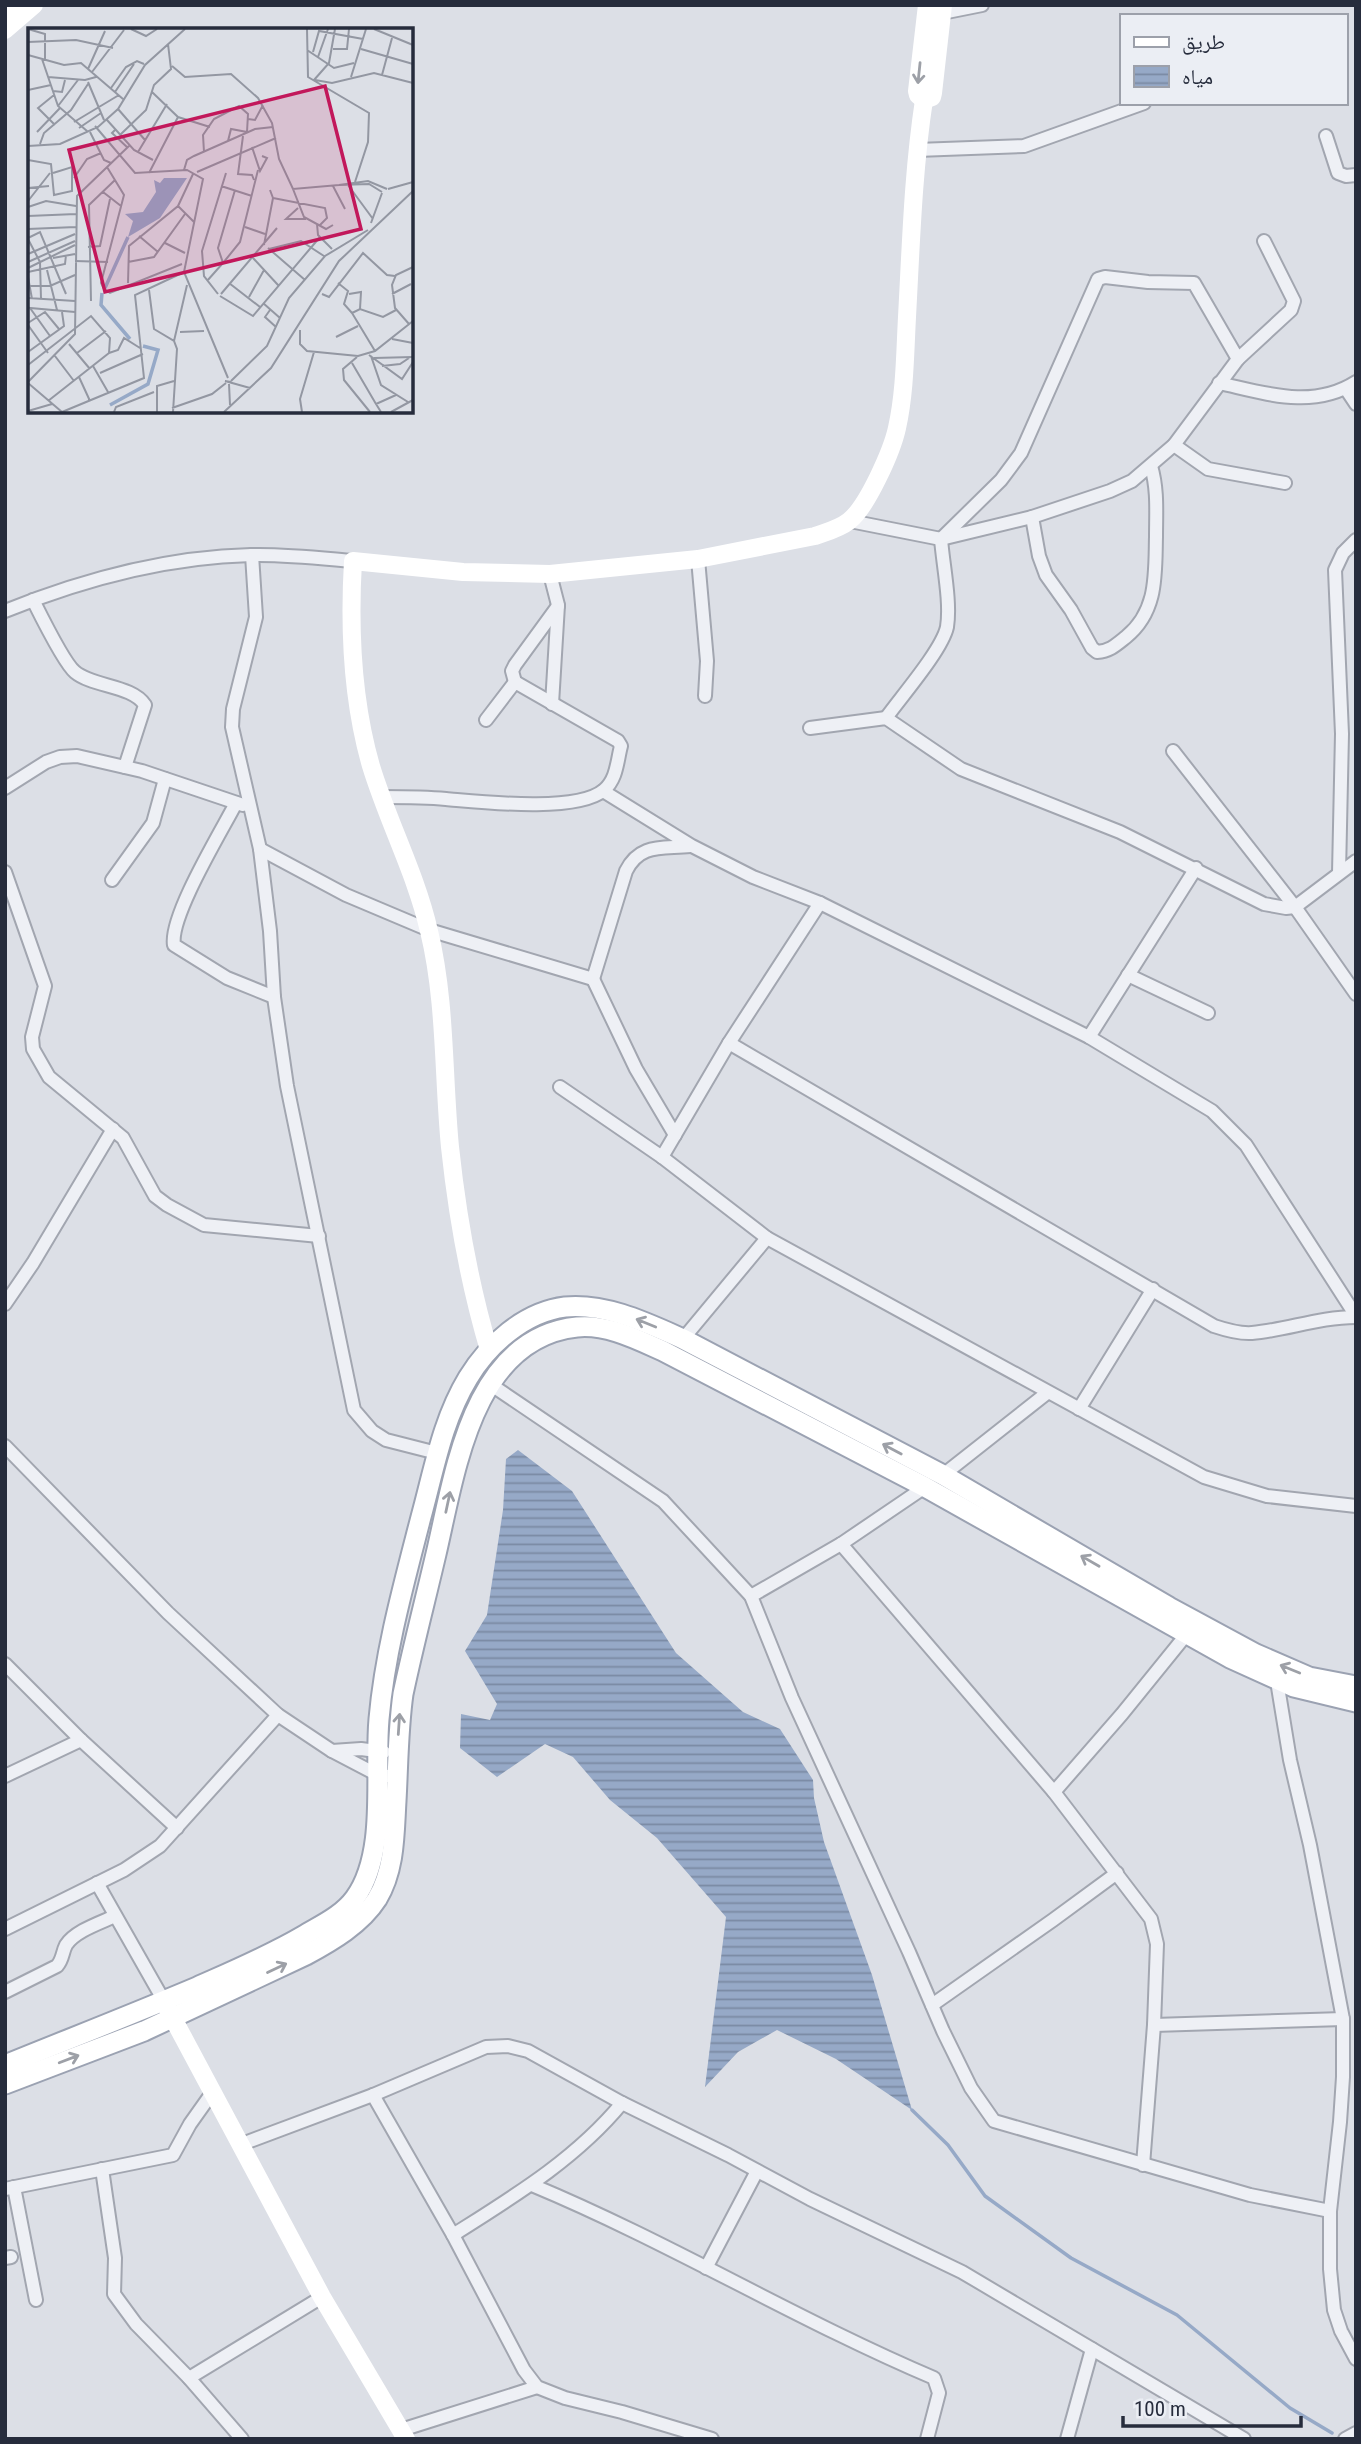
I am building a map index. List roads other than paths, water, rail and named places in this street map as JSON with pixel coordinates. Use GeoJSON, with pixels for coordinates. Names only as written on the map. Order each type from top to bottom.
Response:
{"type":"FeatureCollection","features":[{"type":"Feature","properties":{"kind":"main road"},"geometry":{"type":"LineString","coordinates":[[5,2084],[168,2010],[306,1955],[357,1922],[376,1900],[390,1866],[398,1777],[388,1753],[380,1706],[394,1629],[437,1453],[457,1397],[489,1350],[509,1331],[543,1312],[583,1306],[639,1319],[683,1339],[719,1368],[1186,1634],[1278,1681],[1356,1702]]}},
{"type":"Feature","properties":{"kind":"main road"},"geometry":{"type":"LineString","coordinates":[[5,2065],[168,2010],[277,1951],[343,1911],[359,1892],[369,1869],[376,1824],[378,1774],[388,1753],[457,1460],[470,1422],[490,1384],[506,1363],[529,1344],[554,1332],[579,1327],[603,1328],[719,1368],[943,1475],[1169,1607],[1256,1654],[1309,1676],[1356,1686]]}},
{"type":"Feature","properties":{"kind":"street"},"geometry":{"type":"LineString","coordinates":[[5,12],[13,5]]}},
{"type":"Feature","properties":{"kind":"street"},"geometry":{"type":"LineString","coordinates":[[5,30],[34,5]]}},
{"type":"Feature","properties":{"kind":"street"},"geometry":{"type":"LineString","coordinates":[[5,611],[93,579],[154,565],[211,557],[300,556],[463,572],[550,574],[698,559],[815,536],[850,521],[886,461],[897,429],[903,387],[917,150],[925,100],[917,91],[938,8],[982,5]]}},
{"type":"Feature","properties":{"kind":"street"},"geometry":{"type":"LineString","coordinates":[[917,150],[1024,146],[1138,105]]}},
{"type":"Feature","properties":{"kind":"street"},"geometry":{"type":"LineString","coordinates":[[1326,136],[1338,173],[1356,175]]}},
{"type":"Feature","properties":{"kind":"street"},"geometry":{"type":"LineString","coordinates":[[850,521],[941,539],[1032,517],[1132,481],[1174,445],[1238,359],[1288,314],[1293,306],[1294,301],[1264,241]]}},
{"type":"Feature","properties":{"kind":"street"},"geometry":{"type":"LineString","coordinates":[[941,539],[1001,480],[1021,453],[1100,277],[1194,283],[1238,359]]}},
{"type":"Feature","properties":{"kind":"street"},"geometry":{"type":"LineString","coordinates":[[1219,383],[1300,399],[1325,395],[1351,386],[1356,404]]}},
{"type":"Feature","properties":{"kind":"street"},"geometry":{"type":"LineString","coordinates":[[1174,445],[1208,469],[1286,483]]}},
{"type":"Feature","properties":{"kind":"street"},"geometry":{"type":"LineString","coordinates":[[1032,517],[1039,556],[1046,575],[1071,610],[1092,648],[1097,652],[1106,651],[1135,629],[1147,612],[1153,592],[1157,572],[1157,495],[1151,466]]}},
{"type":"Feature","properties":{"kind":"street"},"geometry":{"type":"LineString","coordinates":[[886,718],[946,631],[941,539]]}},
{"type":"Feature","properties":{"kind":"street"},"geometry":{"type":"LineString","coordinates":[[1339,873],[1342,734],[1335,570],[1343,553],[1356,540]]}},
{"type":"Feature","properties":{"kind":"street"},"geometry":{"type":"LineString","coordinates":[[252,555],[256,617],[233,709],[232,727],[260,849],[270,931],[274,997],[291,1106],[354,1410],[372,1431],[386,1440],[437,1453]]}},
{"type":"Feature","properties":{"kind":"street"},"geometry":{"type":"LineString","coordinates":[[698,559],[706,662],[705,696]]}},
{"type":"Feature","properties":{"kind":"street"},"geometry":{"type":"LineString","coordinates":[[353,561],[353,659],[371,764],[409,865],[429,930],[438,983],[450,1147],[457,1200],[480,1320],[489,1350]]}},
{"type":"Feature","properties":{"kind":"street"},"geometry":{"type":"LineString","coordinates":[[550,574],[558,605],[552,704]]}},
{"type":"Feature","properties":{"kind":"street"},"geometry":{"type":"LineString","coordinates":[[33,600],[72,669],[82,677],[143,700],[145,705],[125,766]]}},
{"type":"Feature","properties":{"kind":"street"},"geometry":{"type":"LineString","coordinates":[[486,720],[514,682],[512,671],[515,665],[558,605]]}},
{"type":"Feature","properties":{"kind":"street"},"geometry":{"type":"LineString","coordinates":[[382,797],[483,803],[560,803],[586,799],[603,791],[614,779],[621,746],[618,741],[514,682]]}},
{"type":"Feature","properties":{"kind":"street"},"geometry":{"type":"LineString","coordinates":[[810,729],[886,718],[961,769],[1071,811],[1196,868],[1254,900],[1275,907],[1295,907],[1356,861]]}},
{"type":"Feature","properties":{"kind":"street"},"geometry":{"type":"LineString","coordinates":[[1342,734],[1356,724]]}},
{"type":"Feature","properties":{"kind":"street"},"geometry":{"type":"LineString","coordinates":[[1172,751],[1295,907],[1356,994]]}},
{"type":"Feature","properties":{"kind":"street"},"geometry":{"type":"LineString","coordinates":[[5,788],[46,762],[60,757],[77,756],[125,766],[250,807]]}},
{"type":"Feature","properties":{"kind":"street"},"geometry":{"type":"LineString","coordinates":[[112,880],[153,823],[165,779]]}},
{"type":"Feature","properties":{"kind":"street"},"geometry":{"type":"LineString","coordinates":[[603,791],[692,846],[754,877],[820,903],[1089,1037],[1212,1111],[1246,1145],[1356,1317]]}},
{"type":"Feature","properties":{"kind":"street"},"geometry":{"type":"LineString","coordinates":[[236,803],[178,915],[174,945],[243,986],[274,997]]}},
{"type":"Feature","properties":{"kind":"street"},"geometry":{"type":"LineString","coordinates":[[675,1135],[636,1069],[593,979],[626,871],[633,858],[647,850],[692,846]]}},
{"type":"Feature","properties":{"kind":"street"},"geometry":{"type":"LineString","coordinates":[[260,849],[346,895],[429,930],[593,979]]}},
{"type":"Feature","properties":{"kind":"street"},"geometry":{"type":"LineString","coordinates":[[1089,1037],[1196,868]]}},
{"type":"Feature","properties":{"kind":"street"},"geometry":{"type":"LineString","coordinates":[[5,872],[24,931],[42,972],[45,986],[32,1037],[33,1049],[49,1077],[123,1138],[155,1196],[189,1218],[204,1225],[319,1236]]}},
{"type":"Feature","properties":{"kind":"street"},"geometry":{"type":"LineString","coordinates":[[662,1157],[729,1043],[820,903]]}},
{"type":"Feature","properties":{"kind":"street"},"geometry":{"type":"LineString","coordinates":[[1129,975],[1208,1013]]}},
{"type":"Feature","properties":{"kind":"street"},"geometry":{"type":"LineString","coordinates":[[729,1043],[1214,1326],[1251,1333],[1330,1317],[1356,1317]]}},
{"type":"Feature","properties":{"kind":"street"},"geometry":{"type":"LineString","coordinates":[[560,1087],[662,1157],[767,1238],[1204,1477],[1267,1496],[1356,1506]]}},
{"type":"Feature","properties":{"kind":"street"},"geometry":{"type":"LineString","coordinates":[[5,1304],[113,1129]]}},
{"type":"Feature","properties":{"kind":"street"},"geometry":{"type":"LineString","coordinates":[[683,1339],[767,1238]]}},
{"type":"Feature","properties":{"kind":"street"},"geometry":{"type":"LineString","coordinates":[[1079,1409],[1153,1289]]}},
{"type":"Feature","properties":{"kind":"street"},"geometry":{"type":"LineString","coordinates":[[480,1320],[509,1331]]}},
{"type":"Feature","properties":{"kind":"street"},"geometry":{"type":"LineString","coordinates":[[490,1384],[663,1501],[751,1596],[792,1698],[932,2005],[971,2088],[994,2121],[1251,2195],[1330,2211]]}},
{"type":"Feature","properties":{"kind":"street"},"geometry":{"type":"LineString","coordinates":[[943,1475],[1047,1393]]}},
{"type":"Feature","properties":{"kind":"street"},"geometry":{"type":"LineString","coordinates":[[5,1446],[168,1613],[278,1715],[332,1751],[378,1774],[398,1777]]}},
{"type":"Feature","properties":{"kind":"street"},"geometry":{"type":"LineString","coordinates":[[751,1596],[841,1544],[925,1487]]}},
{"type":"Feature","properties":{"kind":"street"},"geometry":{"type":"LineString","coordinates":[[841,1544],[1054,1792],[1151,1919],[1157,1944],[1154,2025],[1143,2165]]}},
{"type":"Feature","properties":{"kind":"street"},"geometry":{"type":"LineString","coordinates":[[1054,1792],[1122,1714],[1186,1634]]}},
{"type":"Feature","properties":{"kind":"street"},"geometry":{"type":"LineString","coordinates":[[5,1664],[81,1740],[177,1828]]}},
{"type":"Feature","properties":{"kind":"street"},"geometry":{"type":"LineString","coordinates":[[1278,1681],[1290,1760],[1310,1845],[1343,2019],[1343,2088],[1330,2211],[1331,2269],[1334,2310],[1341,2331],[1356,2359]]}},
{"type":"Feature","properties":{"kind":"street"},"geometry":{"type":"LineString","coordinates":[[5,1929],[142,1859],[160,1846],[278,1715]]}},
{"type":"Feature","properties":{"kind":"street"},"geometry":{"type":"LineString","coordinates":[[5,1776],[81,1740]]}},
{"type":"Feature","properties":{"kind":"street"},"geometry":{"type":"LineString","coordinates":[[332,1751],[361,1749],[388,1753]]}},
{"type":"Feature","properties":{"kind":"street"},"geometry":{"type":"LineString","coordinates":[[932,2005],[1116,1873]]}},
{"type":"Feature","properties":{"kind":"street"},"geometry":{"type":"LineString","coordinates":[[97,1883],[242,2144],[322,2297],[403,2435],[537,2387]]}},
{"type":"Feature","properties":{"kind":"street"},"geometry":{"type":"LineString","coordinates":[[5,1992],[57,1966],[62,1961],[62,1953],[71,1938],[115,1916]]}},
{"type":"Feature","properties":{"kind":"street"},"geometry":{"type":"LineString","coordinates":[[1154,2025],[1343,2019]]}},
{"type":"Feature","properties":{"kind":"street"},"geometry":{"type":"LineString","coordinates":[[242,2144],[373,2095],[486,2047],[499,2045],[538,2055],[622,2103],[810,2199],[962,2272],[1244,2439]]}},
{"type":"Feature","properties":{"kind":"street"},"geometry":{"type":"LineString","coordinates":[[36,2300],[10,2188],[173,2155],[190,2124],[212,2093]]}},
{"type":"Feature","properties":{"kind":"street"},"geometry":{"type":"LineString","coordinates":[[373,2095],[453,2235],[524,2370],[537,2387],[565,2399],[622,2412],[712,2439]]}},
{"type":"Feature","properties":{"kind":"street"},"geometry":{"type":"LineString","coordinates":[[453,2235],[532,2185],[604,2124],[622,2103]]}},
{"type":"Feature","properties":{"kind":"street"},"geometry":{"type":"LineString","coordinates":[[103,2169],[114,2259],[114,2294],[136,2324],[189,2378],[242,2439]]}},
{"type":"Feature","properties":{"kind":"street"},"geometry":{"type":"LineString","coordinates":[[706,2268],[757,2171]]}},
{"type":"Feature","properties":{"kind":"street"},"geometry":{"type":"LineString","coordinates":[[532,2185],[658,2242],[888,2358],[934,2378],[939,2393],[927,2439]]}},
{"type":"Feature","properties":{"kind":"street"},"geometry":{"type":"LineString","coordinates":[[189,2378],[322,2297]]}},
{"type":"Feature","properties":{"kind":"street"},"geometry":{"type":"LineString","coordinates":[[1067,2439],[1092,2349]]}},
{"type":"Feature","properties":{"kind":"street"},"geometry":{"type":"LineString","coordinates":[[1345,2439],[1356,2434]]}},
{"type":"Feature","properties":{"kind":"water"},"geometry":{"type":"Polygon","coordinates":[[[518,1450],[572,1491],[676,1653],[743,1712],[780,1729],[813,1780],[814,1798],[824,1842],[872,1975],[912,2110],[836,2059],[777,2030],[738,2052],[705,2087],[726,1917],[657,1838],[610,1800],[573,1757],[545,1744],[497,1777],[460,1748],[461,1714],[490,1720],[497,1704],[465,1651],[487,1615],[503,1510],[506,1459],[518,1450]]]}},
{"type":"Feature","properties":{"kind":"waterway"},"geometry":{"type":"LineString","coordinates":[[912,2110],[948,2145],[985,2196],[1071,2258],[1177,2315],[1290,2408],[1332,2433]]}}]}
